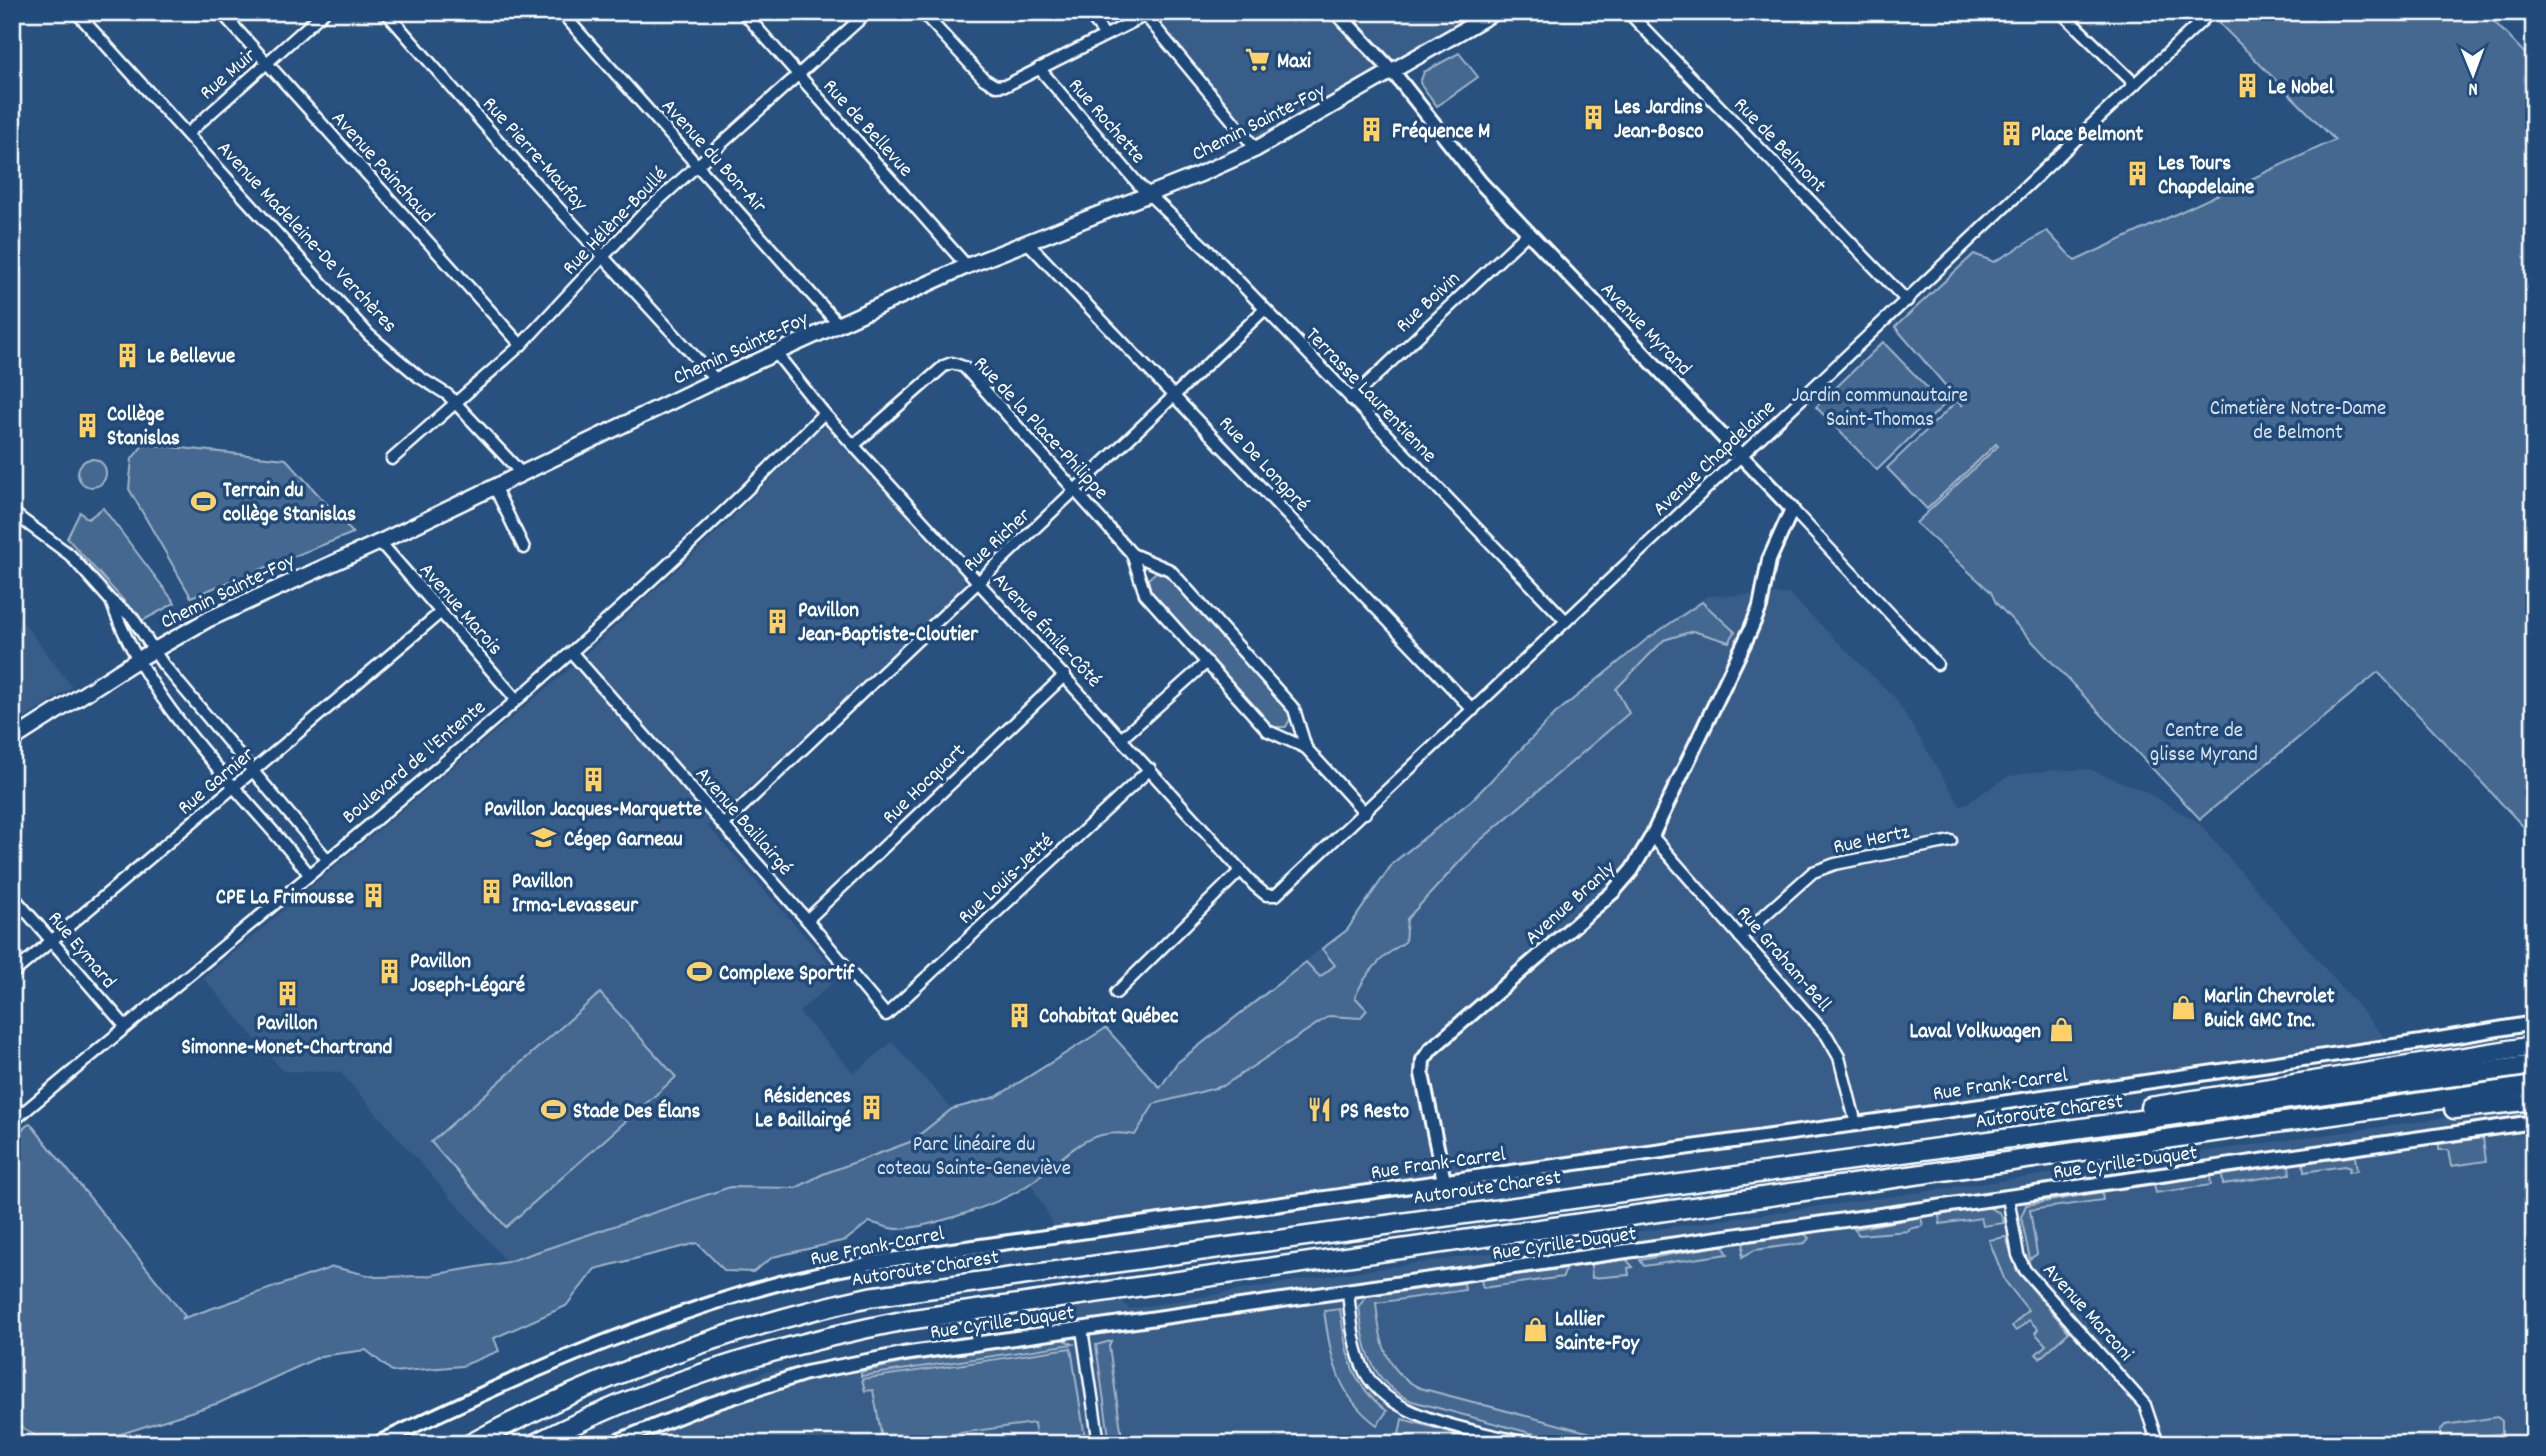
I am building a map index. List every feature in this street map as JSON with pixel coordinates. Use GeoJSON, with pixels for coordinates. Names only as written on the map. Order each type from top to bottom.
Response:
{"type":"FeatureCollection","features":[{"type":"Feature","properties":{"kind":"highway"},"geometry":{"type":"LineString","coordinates":[[2006,1139],[2138,1109],[2534,1046]]}},
{"type":"Feature","properties":{"kind":"highway","name":"Autoroute Charest"},"geometry":{"type":"LineString","coordinates":[[470,1444],[560,1398],[658,1357],[759,1324],[869,1297],[2534,1065]]}},
{"type":"Feature","properties":{"kind":"highway"},"geometry":{"type":"LineString","coordinates":[[534,1444],[614,1406],[718,1367],[799,1344],[907,1320],[2534,1086]]}},
{"type":"Feature","properties":{"kind":"highway"},"geometry":{"type":"LineString","coordinates":[[2221,1133],[2534,1101]]}},
{"type":"Feature","properties":{"kind":"main road","name":"Chemin Sainte-Foy"},"geometry":{"type":"LineString","coordinates":[[12,740],[136,660],[209,619],[495,488],[716,380],[967,266],[1256,149],[1495,12]]}},
{"type":"Feature","properties":{"kind":"street","name":"Avenue Madeleine-De Verchères"},"geometry":{"type":"LineString","coordinates":[[76,12],[369,335],[419,377],[457,404],[522,474]]}},
{"type":"Feature","properties":{"kind":"street","name":"Avenue Painchaud"},"geometry":{"type":"LineString","coordinates":[[221,12],[521,345]]}},
{"type":"Feature","properties":{"kind":"street","name":"Rue Muir"},"geometry":{"type":"LineString","coordinates":[[187,134],[324,12]]}},
{"type":"Feature","properties":{"kind":"street","name":"Rue Pierre-Maufay"},"geometry":{"type":"LineString","coordinates":[[386,12],[716,380]]}},
{"type":"Feature","properties":{"kind":"street","name":"Avenue du Bon-Air"},"geometry":{"type":"LineString","coordinates":[[561,12],[838,324]]}},
{"type":"Feature","properties":{"kind":"street","name":"Rue de Bellevue"},"geometry":{"type":"LineString","coordinates":[[743,12],[967,266]]}},
{"type":"Feature","properties":{"kind":"street","name":"Rue Hélène-Boullé"},"geometry":{"type":"LineString","coordinates":[[392,459],[521,345],[642,215],[799,78],[868,12]]}},
{"type":"Feature","properties":{"kind":"street"},"geometry":{"type":"LineString","coordinates":[[922,12],[984,79],[996,86],[1007,85],[1148,14],[1256,149]]}},
{"type":"Feature","properties":{"kind":"street"},"geometry":{"type":"LineString","coordinates":[[1087,12],[1105,36]]}},
{"type":"Feature","properties":{"kind":"street","name":"Avenue Myrand"},"geometry":{"type":"LineString","coordinates":[[1336,12],[1393,72],[1481,183],[1937,664]]}},
{"type":"Feature","properties":{"kind":"street","name":"Rue de Belmont"},"geometry":{"type":"LineString","coordinates":[[1628,12],[1907,301]]}},
{"type":"Feature","properties":{"kind":"street"},"geometry":{"type":"LineString","coordinates":[[2061,12],[2135,84]]}},
{"type":"Feature","properties":{"kind":"street","name":"Avenue Chapdelaine"},"geometry":{"type":"LineString","coordinates":[[1268,895],[1286,889],[2211,12]]}},
{"type":"Feature","properties":{"kind":"street","name":"Rue Rochette"},"geometry":{"type":"LineString","coordinates":[[1039,68],[1150,194]]}},
{"type":"Feature","properties":{"kind":"street","name":"Terrasse Laurentienne"},"geometry":{"type":"LineString","coordinates":[[1150,194],[1566,621]]}},
{"type":"Feature","properties":{"kind":"street","name":"Rue Boivin"},"geometry":{"type":"LineString","coordinates":[[1351,399],[1529,232]]}},
{"type":"Feature","properties":{"kind":"street","name":"Rue De Longpré"},"geometry":{"type":"LineString","coordinates":[[1028,243],[1473,710]]}},
{"type":"Feature","properties":{"kind":"street","name":"Rue Richer"},"geometry":{"type":"LineString","coordinates":[[723,825],[1264,310]]}},
{"type":"Feature","properties":{"kind":"street","name":"Avenue Émile-Côté"},"geometry":{"type":"LineString","coordinates":[[776,353],[824,412],[1241,870],[1268,895]]}},
{"type":"Feature","properties":{"kind":"street","name":"Rue de la Place-Philippe"},"geometry":{"type":"LineString","coordinates":[[854,445],[944,366],[958,364],[1132,554],[1145,594],[1268,731],[1306,748],[1365,813]]}},
{"type":"Feature","properties":{"kind":"street","name":"Boulevard de l'Entente"},"geometry":{"type":"LineString","coordinates":[[12,1122],[572,653],[683,551],[824,412]]}},
{"type":"Feature","properties":{"kind":"street"},"geometry":{"type":"LineString","coordinates":[[495,488],[524,548]]}},
{"type":"Feature","properties":{"kind":"street","name":"Avenue Branly"},"geometry":{"type":"LineString","coordinates":[[1444,1181],[1422,1074],[1426,1054],[1613,892],[1632,870],[1653,836],[1750,631],[1759,607],[1769,560],[1791,509]]}},
{"type":"Feature","properties":{"kind":"street"},"geometry":{"type":"LineString","coordinates":[[12,512],[70,555],[111,601],[132,617],[152,651],[327,859]]}},
{"type":"Feature","properties":{"kind":"street","name":"Avenue Marois"},"geometry":{"type":"LineString","coordinates":[[380,542],[516,699]]}},
{"type":"Feature","properties":{"kind":"street","name":"Rue de la Place-Philippe"},"geometry":{"type":"LineString","coordinates":[[1132,554],[1170,570],[1294,709],[1306,748]]}},
{"type":"Feature","properties":{"kind":"street"},"geometry":{"type":"LineString","coordinates":[[111,601],[136,660],[183,727],[309,874]]}},
{"type":"Feature","properties":{"kind":"street","name":"Rue Garnier"},"geometry":{"type":"LineString","coordinates":[[12,974],[440,613]]}},
{"type":"Feature","properties":{"kind":"street","name":"Avenue Baillairgé"},"geometry":{"type":"LineString","coordinates":[[572,653],[807,920],[886,1015]]}},
{"type":"Feature","properties":{"kind":"street"},"geometry":{"type":"LineString","coordinates":[[1122,738],[1207,662]]}},
{"type":"Feature","properties":{"kind":"street","name":"Rue Hocquart"},"geometry":{"type":"LineString","coordinates":[[807,920],[1065,674]]}},
{"type":"Feature","properties":{"kind":"street","name":"Rue Louis-Jetté"},"geometry":{"type":"LineString","coordinates":[[886,1015],[1150,769]]}},
{"type":"Feature","properties":{"kind":"street","name":"Rue Graham-Bell"},"geometry":{"type":"LineString","coordinates":[[1653,836],[1828,1036],[1839,1057],[1856,1124]]}},
{"type":"Feature","properties":{"kind":"street","name":"Rue Hertz"},"geometry":{"type":"LineString","coordinates":[[1740,937],[1813,872],[1835,864],[1951,841]]}},
{"type":"Feature","properties":{"kind":"street"},"geometry":{"type":"LineString","coordinates":[[1116,993],[1241,870]]}},
{"type":"Feature","properties":{"kind":"street","name":"Rue Eymard"},"geometry":{"type":"LineString","coordinates":[[12,895],[125,1026]]}},
{"type":"Feature","properties":{"kind":"street","name":"Rue Frank-Carrel"},"geometry":{"type":"LineString","coordinates":[[376,1444],[578,1353],[664,1319],[793,1280],[952,1250],[1856,1124],[2421,1042],[2534,1023]]}},
{"type":"Feature","properties":{"kind":"street","name":"Rue Cyrille-Duquet"},"geometry":{"type":"LineString","coordinates":[[610,1444],[705,1406],[806,1373],[903,1354],[2534,1122]]}},
{"type":"Feature","properties":{"kind":"street","name":"Avenue Marconi"},"geometry":{"type":"LineString","coordinates":[[2008,1197],[2018,1255],[2025,1270],[2145,1405],[2158,1444]]}},
{"type":"Feature","properties":{"kind":"street"},"geometry":{"type":"LineString","coordinates":[[1348,1292],[1360,1361],[1378,1391],[1396,1405],[1423,1415],[1530,1444]]}},
{"type":"Feature","properties":{"kind":"street"},"geometry":{"type":"LineString","coordinates":[[1082,1329],[1099,1444]]}},
{"type":"Feature","properties":{"kind":"street"},"geometry":{"type":"LineString","coordinates":[[2514,1444],[2534,1441]]}},
{"type":"Feature","properties":{"kind":"shaded area"},"geometry":{"type":"Polygon","coordinates":[[[1152,12],[1474,12],[1464,31],[1256,149],[1145,15],[1152,12]]]}},
{"type":"Feature","properties":{"kind":"shaded area","name":"Cégep Garneau"},"geometry":{"type":"Polygon","coordinates":[[[824,428],[832,431],[962,575],[964,582],[961,590],[708,826],[840,976],[799,1012],[854,1073],[892,1042],[952,1109],[910,1142],[823,1173],[796,1187],[729,1186],[507,1262],[340,1072],[283,1071],[203,978],[568,670],[726,524],[817,431],[824,428]]]}},
{"type":"Feature","properties":{"kind":"shaded area"},"geometry":{"type":"Polygon","coordinates":[[[1789,594],[1896,699],[1961,807],[2007,777],[2031,772],[2089,769],[2144,791],[2198,822],[2389,1042],[2360,1053],[1438,1174],[1054,1238],[1052,1221],[1030,1183],[1012,1143],[1160,1086],[1175,1062],[1346,929],[1392,861],[1471,799],[1554,713],[1645,639],[1707,596],[1789,594]]]}},
{"type":"Feature","properties":{"kind":"shaded area"},"geometry":{"type":"Polygon","coordinates":[[[12,607],[72,687],[12,726],[12,607]]]}},
{"type":"Feature","properties":{"kind":"shaded area"},"geometry":{"type":"Polygon","coordinates":[[[2534,1105],[2534,1444],[600,1444],[765,1372],[1063,1320],[1106,1283],[1129,1309],[1312,1278],[2534,1105]]]}},
{"type":"Feature","properties":{"kind":"green space","name":"Cimetière Notre-Dame de Belmont"},"geometry":{"type":"Polygon","coordinates":[[[2230,12],[2485,12],[2534,63],[2534,838],[2378,672],[2200,819],[1996,603],[1991,592],[1916,523],[1998,446],[1996,444],[1927,509],[1887,468],[1957,401],[1963,406],[1895,327],[1974,254],[1994,262],[2047,231],[2075,261],[2335,140],[2219,23],[2230,12]]]}},
{"type":"Feature","properties":{"kind":"green space"},"geometry":{"type":"Polygon","coordinates":[[[1459,53],[1478,77],[1437,106],[1420,83],[1424,72],[1459,53]]]}},
{"type":"Feature","properties":{"kind":"green space","name":"Jardin communautaire Saint-Thomas"},"geometry":{"type":"Polygon","coordinates":[[[1883,342],[1944,405],[1877,470],[1816,407],[1883,342]]]}},
{"type":"Feature","properties":{"kind":"green space"},"geometry":{"type":"Polygon","coordinates":[[[144,444],[286,459],[353,533],[191,597],[129,489],[132,459],[144,444]]]}},
{"type":"Feature","properties":{"kind":"green space"},"geometry":{"type":"Polygon","coordinates":[[[92,459],[102,463],[106,473],[102,483],[92,487],[82,483],[78,473],[82,463],[92,459]]]}},
{"type":"Feature","properties":{"kind":"green space"},"geometry":{"type":"Polygon","coordinates":[[[103,508],[175,603],[142,621],[67,538],[80,512],[88,519],[103,508]]]}},
{"type":"Feature","properties":{"kind":"green space"},"geometry":{"type":"Polygon","coordinates":[[[1156,572],[1166,575],[1286,709],[1291,717],[1286,727],[1273,727],[1151,591],[1148,579],[1156,572]]]}},
{"type":"Feature","properties":{"kind":"green space","name":"Parc linéaire du coteau Sainte-Geneviève"},"geometry":{"type":"Polygon","coordinates":[[[1702,602],[1735,632],[1729,642],[1693,631],[1664,640],[1616,689],[1629,713],[1476,844],[1407,919],[1405,942],[1376,965],[1355,997],[1367,1010],[1360,1018],[1329,1016],[1223,1086],[1154,1104],[1135,1135],[1117,1133],[1088,1140],[1076,1146],[1028,1185],[966,1213],[930,1224],[900,1229],[869,1222],[846,1240],[773,1257],[753,1272],[725,1271],[697,1243],[595,1269],[566,1306],[494,1338],[499,1351],[462,1366],[393,1372],[366,1350],[321,1356],[219,1403],[89,1444],[48,1444],[12,1421],[12,1138],[30,1123],[185,1316],[181,1319],[333,1267],[376,1277],[426,1276],[507,1262],[730,1187],[796,1188],[823,1174],[910,1142],[952,1109],[996,1097],[1106,1028],[1160,1088],[1177,1063],[1306,962],[1320,977],[1335,965],[1322,949],[1347,930],[1393,863],[1472,800],[1555,714],[1647,639],[1702,602]]]}},
{"type":"Feature","properties":{"kind":"green space","name":"Stade Des Élans"},"geometry":{"type":"Polygon","coordinates":[[[600,993],[676,1077],[506,1227],[431,1142],[600,993]]]}},
{"type":"Feature","properties":{"kind":"green space"},"geometry":{"type":"Polygon","coordinates":[[[2483,1138],[2486,1161],[2451,1166],[2448,1150],[2439,1150],[2439,1144],[2483,1138]]]}},
{"type":"Feature","properties":{"kind":"green space"},"geometry":{"type":"Polygon","coordinates":[[[2355,1156],[2357,1171],[2349,1172],[2350,1168],[2344,1166],[2304,1172],[2303,1163],[2355,1156]]]}},
{"type":"Feature","properties":{"kind":"green space"},"geometry":{"type":"Polygon","coordinates":[[[2289,1165],[2290,1174],[2223,1184],[2222,1175],[2289,1165]]]}},
{"type":"Feature","properties":{"kind":"green space"},"geometry":{"type":"Polygon","coordinates":[[[2210,1176],[2211,1185],[2156,1193],[2154,1184],[2210,1176]]]}},
{"type":"Feature","properties":{"kind":"green space"},"geometry":{"type":"Polygon","coordinates":[[[2102,1192],[2103,1200],[2030,1210],[2037,1254],[2030,1259],[2021,1217],[2026,1205],[2102,1192]]]}},
{"type":"Feature","properties":{"kind":"green space"},"geometry":{"type":"Polygon","coordinates":[[[1988,1207],[2000,1213],[2004,1223],[1983,1226],[1981,1218],[1940,1224],[1939,1215],[1988,1207]]]}},
{"type":"Feature","properties":{"kind":"green space"},"geometry":{"type":"Polygon","coordinates":[[[1921,1217],[1923,1226],[1909,1231],[1859,1235],[1854,1229],[1921,1217]]]}},
{"type":"Feature","properties":{"kind":"green space"},"geometry":{"type":"Polygon","coordinates":[[[1805,1234],[1809,1238],[1805,1243],[1755,1250],[1742,1257],[1744,1242],[1805,1234]]]}},
{"type":"Feature","properties":{"kind":"green space"},"geometry":{"type":"Polygon","coordinates":[[[2006,1237],[2017,1271],[2069,1332],[2040,1358],[2036,1354],[2046,1345],[2035,1333],[2038,1329],[2029,1320],[2016,1331],[2012,1326],[2028,1310],[2005,1281],[1989,1240],[2006,1237]]]}},
{"type":"Feature","properties":{"kind":"green space"},"geometry":{"type":"Polygon","coordinates":[[[1722,1245],[1728,1254],[1644,1266],[1640,1260],[1722,1245]]]}},
{"type":"Feature","properties":{"kind":"green space"},"geometry":{"type":"Polygon","coordinates":[[[1626,1259],[1633,1267],[1628,1268],[1629,1275],[1592,1278],[1591,1264],[1626,1259]]]}},
{"type":"Feature","properties":{"kind":"green space"},"geometry":{"type":"Polygon","coordinates":[[[1566,1268],[1563,1277],[1483,1288],[1481,1280],[1566,1268]]]}},
{"type":"Feature","properties":{"kind":"green space"},"geometry":{"type":"Polygon","coordinates":[[[1464,1283],[1465,1290],[1376,1303],[1382,1341],[1398,1373],[1420,1388],[1617,1440],[1616,1444],[1571,1444],[1412,1401],[1387,1384],[1378,1374],[1367,1349],[1359,1306],[1367,1296],[1464,1283]]]}},
{"type":"Feature","properties":{"kind":"green space"},"geometry":{"type":"Polygon","coordinates":[[[1340,1309],[1348,1353],[1357,1377],[1364,1389],[1387,1411],[1377,1425],[1353,1402],[1344,1389],[1333,1360],[1324,1311],[1340,1309]]]}},
{"type":"Feature","properties":{"kind":"green space"},"geometry":{"type":"Polygon","coordinates":[[[1062,1339],[1073,1344],[861,1376],[861,1372],[906,1362],[1062,1339]]]}},
{"type":"Feature","properties":{"kind":"green space"},"geometry":{"type":"Polygon","coordinates":[[[1111,1341],[1109,1346],[1123,1444],[1110,1444],[1096,1345],[1111,1341]]]}},
{"type":"Feature","properties":{"kind":"green space"},"geometry":{"type":"Polygon","coordinates":[[[1071,1348],[1086,1444],[1037,1444],[1034,1423],[952,1434],[953,1444],[883,1444],[873,1390],[865,1391],[862,1379],[1071,1348]]]}},
{"type":"Feature","properties":{"kind":"green space"},"geometry":{"type":"Polygon","coordinates":[[[2497,1417],[2502,1421],[2502,1434],[2442,1439],[2440,1431],[2445,1425],[2497,1417]]]}},
{"type":"Feature","properties":{"kind":"green space"},"geometry":{"type":"Polygon","coordinates":[[[1402,1419],[1494,1444],[1432,1444],[1399,1435],[1402,1419]]]}},
{"type":"Feature","properties":{"kind":"place","name":"Maxi"},"geometry":{"type":"Point","coordinates":[1257,60]}},
{"type":"Feature","properties":{"kind":"place","name":"Le Nobel"},"geometry":{"type":"Point","coordinates":[2248,86]}},
{"type":"Feature","properties":{"kind":"place","name":"Les Jardins Jean-Bosco"},"geometry":{"type":"Point","coordinates":[1594,118]}},
{"type":"Feature","properties":{"kind":"place","name":"Fréquence M"},"geometry":{"type":"Point","coordinates":[1372,130]}},
{"type":"Feature","properties":{"kind":"place","name":"Place Belmont"},"geometry":{"type":"Point","coordinates":[2011,133]}},
{"type":"Feature","properties":{"kind":"place","name":"Les Tours Chapdelaine"},"geometry":{"type":"Point","coordinates":[2138,174]}},
{"type":"Feature","properties":{"kind":"place","name":"Le Bellevue"},"geometry":{"type":"Point","coordinates":[127,355]}},
{"type":"Feature","properties":{"kind":"place","name":"Collège Stanislas"},"geometry":{"type":"Point","coordinates":[87,425]}},
{"type":"Feature","properties":{"kind":"place","name":"Terrain du collège Stanislas"},"geometry":{"type":"Point","coordinates":[203,501]}},
{"type":"Feature","properties":{"kind":"place","name":"Pavillon Jean-Baptiste-Cloutier"},"geometry":{"type":"Point","coordinates":[778,621]}},
{"type":"Feature","properties":{"kind":"place","name":"Pavillon Jacques-Marquette"},"geometry":{"type":"Point","coordinates":[593,779]}},
{"type":"Feature","properties":{"kind":"place","name":"Cégep Garneau"},"geometry":{"type":"Point","coordinates":[544,838]}},
{"type":"Feature","properties":{"kind":"place","name":"Pavillon Irma-Levasseur"},"geometry":{"type":"Point","coordinates":[492,892]}},
{"type":"Feature","properties":{"kind":"place","name":"CPE La Frimousse"},"geometry":{"type":"Point","coordinates":[374,896]}},
{"type":"Feature","properties":{"kind":"place","name":"Pavillon Joseph-Légaré"},"geometry":{"type":"Point","coordinates":[390,972]}},
{"type":"Feature","properties":{"kind":"place","name":"Complexe Sportif"},"geometry":{"type":"Point","coordinates":[699,972]}},
{"type":"Feature","properties":{"kind":"place","name":"Pavillon Simonne-Monet-Chartrand"},"geometry":{"type":"Point","coordinates":[287,993]}},
{"type":"Feature","properties":{"kind":"place","name":"Marlin Chevrolet Buick GMC Inc."},"geometry":{"type":"Point","coordinates":[2184,1007]}},
{"type":"Feature","properties":{"kind":"place","name":"Cohabitat Québec"},"geometry":{"type":"Point","coordinates":[1019,1015]}},
{"type":"Feature","properties":{"kind":"place","name":"Laval Volkwagen"},"geometry":{"type":"Point","coordinates":[2061,1030]}},
{"type":"Feature","properties":{"kind":"place","name":"Résidences Le Baillairgé"},"geometry":{"type":"Point","coordinates":[871,1107]}},
{"type":"Feature","properties":{"kind":"place","name":"Stade Des Élans"},"geometry":{"type":"Point","coordinates":[553,1110]}},
{"type":"Feature","properties":{"kind":"place","name":"PS Resto"},"geometry":{"type":"Point","coordinates":[1320,1110]}},
{"type":"Feature","properties":{"kind":"place","name":"Lallier Sainte-Foy"},"geometry":{"type":"Point","coordinates":[1535,1330]}},
{"type":"Feature","properties":{"kind":"park label","name":"Centre de glisse Myrand"},"geometry":{"type":"Point","coordinates":[2204,741]}}]}
